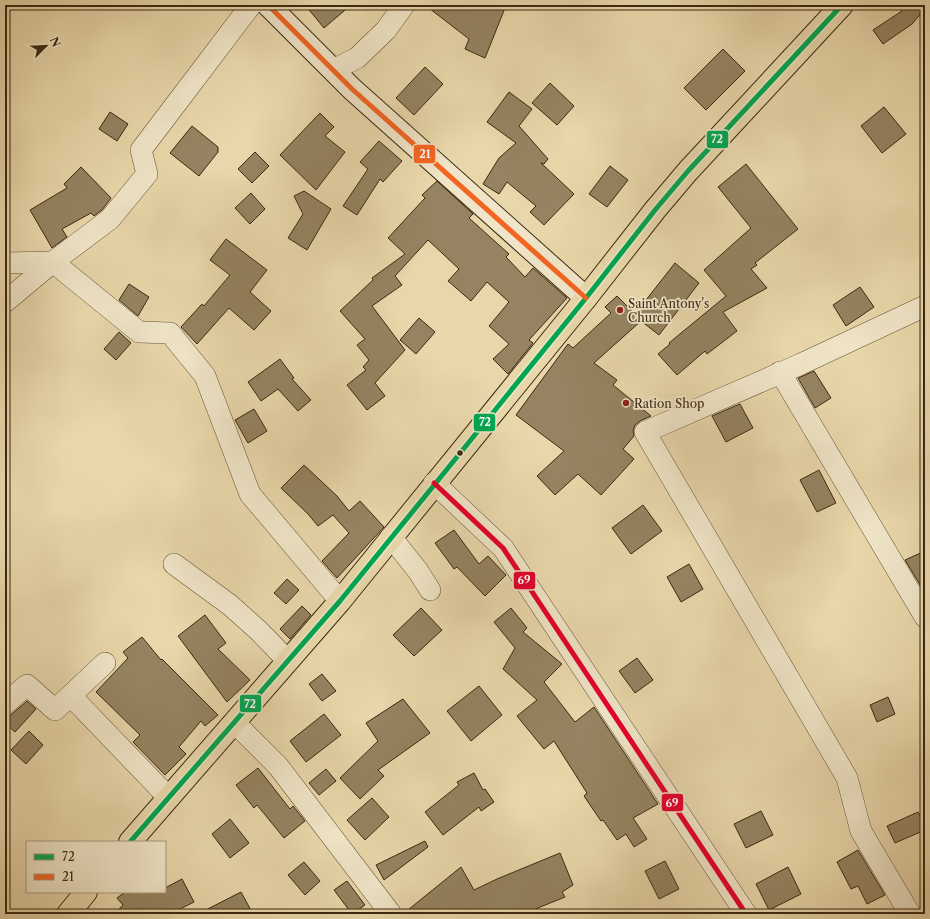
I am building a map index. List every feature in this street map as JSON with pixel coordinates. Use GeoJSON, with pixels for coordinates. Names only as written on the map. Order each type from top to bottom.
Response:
{"type":"FeatureCollection","features":[{"type":"Feature","properties":{"kind":"main road"},"geometry":{"type":"LineString","coordinates":[[268,5],[332,70],[586,298]]}},
{"type":"Feature","properties":{"kind":"main road"},"geometry":{"type":"LineString","coordinates":[[131,841],[340,601],[688,170],[842,5]]}},
{"type":"Feature","properties":{"kind":"main road"},"geometry":{"type":"LineString","coordinates":[[68,914],[85,893]]}},
{"type":"Feature","properties":{"kind":"street"},"geometry":{"type":"LineString","coordinates":[[5,302],[53,262],[110,219],[147,174],[141,150],[251,5]]}},
{"type":"Feature","properties":{"kind":"street"},"geometry":{"type":"LineString","coordinates":[[332,70],[356,58],[386,30],[404,5]]}},
{"type":"Feature","properties":{"kind":"street"},"geometry":{"type":"LineString","coordinates":[[5,263],[53,262],[139,332],[170,333],[205,376],[250,494],[340,601]]}},
{"type":"Feature","properties":{"kind":"street"},"geometry":{"type":"LineString","coordinates":[[910,914],[861,830],[847,778],[645,432],[801,364],[925,306]]}},
{"type":"Feature","properties":{"kind":"street"},"geometry":{"type":"LineString","coordinates":[[780,372],[925,618]]}},
{"type":"Feature","properties":{"kind":"street"},"geometry":{"type":"LineString","coordinates":[[434,483],[503,548],[746,914]]}},
{"type":"Feature","properties":{"kind":"street"},"geometry":{"type":"LineString","coordinates":[[391,537],[418,571],[430,590]]}},
{"type":"Feature","properties":{"kind":"street"},"geometry":{"type":"LineString","coordinates":[[174,564],[230,605],[259,631],[288,661]]}},
{"type":"Feature","properties":{"kind":"street"},"geometry":{"type":"LineString","coordinates":[[5,704],[27,685],[55,710],[105,663]]}},
{"type":"Feature","properties":{"kind":"street"},"geometry":{"type":"LineString","coordinates":[[70,696],[169,798]]}},
{"type":"Feature","properties":{"kind":"street"},"geometry":{"type":"LineString","coordinates":[[235,723],[278,766],[391,914]]}},
{"type":"Feature","properties":{"kind":"building"},"geometry":{"type":"Polygon","coordinates":[[[305,5],[351,5],[324,28],[305,5]]]}},
{"type":"Feature","properties":{"kind":"building"},"geometry":{"type":"Polygon","coordinates":[[[425,5],[497,5],[505,8],[485,58],[465,49],[469,39],[425,5]]]}},
{"type":"Feature","properties":{"kind":"building"},"geometry":{"type":"Polygon","coordinates":[[[897,5],[925,5],[925,9],[912,24],[883,44],[873,30],[902,11],[897,5]]]}},
{"type":"Feature","properties":{"kind":"building"},"geometry":{"type":"Polygon","coordinates":[[[723,49],[745,71],[706,110],[684,88],[723,49]]]}},
{"type":"Feature","properties":{"kind":"building"},"geometry":{"type":"Polygon","coordinates":[[[425,67],[443,84],[414,115],[396,98],[425,67]]]}},
{"type":"Feature","properties":{"kind":"building"},"geometry":{"type":"Polygon","coordinates":[[[550,83],[574,106],[557,125],[532,103],[550,83]]]}},
{"type":"Feature","properties":{"kind":"building"},"geometry":{"type":"Polygon","coordinates":[[[509,92],[532,109],[519,126],[548,159],[544,164],[541,163],[574,194],[544,225],[530,212],[536,206],[507,182],[499,194],[483,184],[499,158],[516,143],[487,122],[509,92]]]}},
{"type":"Feature","properties":{"kind":"building"},"geometry":{"type":"Polygon","coordinates":[[[884,107],[906,134],[882,153],[861,126],[884,107]]]}},
{"type":"Feature","properties":{"kind":"building"},"geometry":{"type":"Polygon","coordinates":[[[110,112],[128,124],[117,141],[99,129],[110,112]]]}},
{"type":"Feature","properties":{"kind":"building"},"geometry":{"type":"Polygon","coordinates":[[[320,113],[334,127],[325,136],[345,152],[316,190],[280,155],[320,113]]]}},
{"type":"Feature","properties":{"kind":"building"},"geometry":{"type":"Polygon","coordinates":[[[192,126],[218,147],[218,152],[199,176],[170,153],[192,126]]]}},
{"type":"Feature","properties":{"kind":"building"},"geometry":{"type":"Polygon","coordinates":[[[379,141],[402,161],[383,182],[380,179],[357,215],[343,206],[368,169],[360,162],[379,141]]]}},
{"type":"Feature","properties":{"kind":"building"},"geometry":{"type":"Polygon","coordinates":[[[255,152],[269,166],[252,183],[238,169],[255,152]]]}},
{"type":"Feature","properties":{"kind":"building"},"geometry":{"type":"Polygon","coordinates":[[[746,164],[798,229],[755,263],[757,265],[751,269],[767,288],[723,312],[737,331],[707,354],[705,351],[677,375],[658,354],[670,344],[669,343],[726,296],[704,270],[751,228],[718,187],[746,164]]]}},
{"type":"Feature","properties":{"kind":"building"},"geometry":{"type":"Polygon","coordinates":[[[610,166],[628,180],[607,207],[589,194],[610,166]]]}},
{"type":"Feature","properties":{"kind":"building"},"geometry":{"type":"Polygon","coordinates":[[[81,167],[111,198],[102,210],[94,216],[91,213],[62,229],[67,237],[52,248],[30,210],[67,188],[64,184],[81,167]]]}},
{"type":"Feature","properties":{"kind":"building"},"geometry":{"type":"Polygon","coordinates":[[[437,181],[473,214],[469,218],[509,254],[506,257],[525,277],[533,268],[567,298],[529,340],[533,343],[508,374],[493,359],[509,344],[489,326],[509,302],[487,282],[471,301],[448,281],[459,269],[428,240],[395,276],[402,285],[372,306],[405,350],[375,383],[385,396],[367,410],[347,385],[366,370],[363,367],[369,360],[357,345],[365,339],[340,311],[373,280],[372,278],[405,254],[388,238],[425,198],[422,195],[437,181]]]}},
{"type":"Feature","properties":{"kind":"building"},"geometry":{"type":"Polygon","coordinates":[[[304,191],[331,209],[307,250],[288,238],[303,214],[294,196],[304,191]]]}},
{"type":"Feature","properties":{"kind":"building"},"geometry":{"type":"Polygon","coordinates":[[[251,193],[265,209],[250,224],[235,208],[251,193]]]}},
{"type":"Feature","properties":{"kind":"building"},"geometry":{"type":"Polygon","coordinates":[[[226,239],[267,270],[250,292],[271,311],[254,330],[229,308],[197,344],[181,327],[202,304],[204,306],[230,275],[210,260],[226,239]]]}},
{"type":"Feature","properties":{"kind":"building"},"geometry":{"type":"Polygon","coordinates":[[[675,263],[699,283],[659,335],[641,321],[594,363],[617,380],[613,385],[651,416],[635,425],[633,431],[634,436],[623,449],[634,459],[601,495],[578,474],[555,495],[537,476],[564,451],[516,415],[568,344],[573,348],[611,313],[605,307],[617,296],[635,314],[675,263]]]}},
{"type":"Feature","properties":{"kind":"building"},"geometry":{"type":"Polygon","coordinates":[[[129,284],[149,297],[138,316],[119,300],[129,284]]]}},
{"type":"Feature","properties":{"kind":"building"},"geometry":{"type":"Polygon","coordinates":[[[860,287],[874,307],[846,326],[833,305],[860,287]]]}},
{"type":"Feature","properties":{"kind":"building"},"geometry":{"type":"Polygon","coordinates":[[[419,318],[435,332],[416,354],[400,340],[419,318]]]}},
{"type":"Feature","properties":{"kind":"building"},"geometry":{"type":"Polygon","coordinates":[[[119,332],[131,343],[116,360],[104,349],[119,332]]]}},
{"type":"Feature","properties":{"kind":"building"},"geometry":{"type":"Polygon","coordinates":[[[280,359],[294,378],[292,379],[311,400],[298,411],[278,389],[261,401],[248,382],[280,359]]]}},
{"type":"Feature","properties":{"kind":"building"},"geometry":{"type":"Polygon","coordinates":[[[814,371],[831,398],[815,408],[798,378],[814,371]]]}},
{"type":"Feature","properties":{"kind":"building"},"geometry":{"type":"Polygon","coordinates":[[[740,404],[753,428],[726,442],[712,416],[740,404]]]}},
{"type":"Feature","properties":{"kind":"building"},"geometry":{"type":"Polygon","coordinates":[[[254,409],[267,431],[248,443],[235,420],[254,409]]]}},
{"type":"Feature","properties":{"kind":"building"},"geometry":{"type":"Polygon","coordinates":[[[304,465],[337,496],[349,511],[360,501],[384,527],[337,578],[322,561],[349,533],[333,515],[318,526],[308,514],[281,488],[304,465]]]}},
{"type":"Feature","properties":{"kind":"building"},"geometry":{"type":"Polygon","coordinates":[[[819,470],[836,503],[817,512],[800,480],[819,470]]]}},
{"type":"Feature","properties":{"kind":"building"},"geometry":{"type":"Polygon","coordinates":[[[643,505],[662,531],[631,554],[612,528],[643,505]]]}},
{"type":"Feature","properties":{"kind":"building"},"geometry":{"type":"Polygon","coordinates":[[[454,530],[479,564],[488,556],[506,575],[485,596],[457,567],[454,569],[435,543],[454,530]]]}},
{"type":"Feature","properties":{"kind":"building"},"geometry":{"type":"Polygon","coordinates":[[[925,551],[925,593],[905,560],[925,551]]]}},
{"type":"Feature","properties":{"kind":"building"},"geometry":{"type":"Polygon","coordinates":[[[689,564],[703,589],[681,602],[667,577],[689,564]]]}},
{"type":"Feature","properties":{"kind":"building"},"geometry":{"type":"Polygon","coordinates":[[[287,579],[299,590],[286,604],[274,593],[287,579]]]}},
{"type":"Feature","properties":{"kind":"building"},"geometry":{"type":"Polygon","coordinates":[[[302,606],[311,615],[290,639],[280,629],[302,606]]]}},
{"type":"Feature","properties":{"kind":"building"},"geometry":{"type":"Polygon","coordinates":[[[421,608],[442,630],[414,656],[393,635],[421,608]]]}},
{"type":"Feature","properties":{"kind":"building"},"geometry":{"type":"Polygon","coordinates":[[[511,608],[527,628],[523,632],[562,664],[544,682],[575,722],[594,707],[658,804],[633,818],[647,839],[634,847],[626,834],[617,840],[603,820],[601,821],[584,796],[587,793],[554,741],[544,749],[517,716],[537,700],[503,669],[515,648],[494,622],[511,608]]]}},
{"type":"Feature","properties":{"kind":"building"},"geometry":{"type":"Polygon","coordinates":[[[205,615],[226,643],[218,649],[250,680],[227,702],[178,636],[205,615]]]}},
{"type":"Feature","properties":{"kind":"building"},"geometry":{"type":"Polygon","coordinates":[[[142,637],[161,660],[162,659],[218,715],[205,726],[201,721],[179,747],[186,754],[165,775],[133,742],[140,735],[96,692],[128,658],[123,652],[142,637]]]}},
{"type":"Feature","properties":{"kind":"building"},"geometry":{"type":"Polygon","coordinates":[[[637,658],[653,680],[635,693],[619,671],[637,658]]]}},
{"type":"Feature","properties":{"kind":"building"},"geometry":{"type":"Polygon","coordinates":[[[322,674],[336,691],[322,701],[309,684],[322,674]]]}},
{"type":"Feature","properties":{"kind":"building"},"geometry":{"type":"Polygon","coordinates":[[[479,686],[502,715],[471,741],[447,711],[479,686]]]}},
{"type":"Feature","properties":{"kind":"building"},"geometry":{"type":"Polygon","coordinates":[[[888,697],[895,714],[877,722],[870,705],[888,697]]]}},
{"type":"Feature","properties":{"kind":"building"},"geometry":{"type":"Polygon","coordinates":[[[403,699],[430,733],[378,770],[384,776],[360,799],[340,778],[378,741],[366,723],[403,699]]]}},
{"type":"Feature","properties":{"kind":"building"},"geometry":{"type":"Polygon","coordinates":[[[27,701],[36,709],[15,732],[5,723],[5,720],[27,701]]]}},
{"type":"Feature","properties":{"kind":"building"},"geometry":{"type":"Polygon","coordinates":[[[324,714],[341,735],[306,762],[290,741],[324,714]]]}},
{"type":"Feature","properties":{"kind":"building"},"geometry":{"type":"Polygon","coordinates":[[[29,731],[43,745],[26,764],[11,750],[29,731]]]}},
{"type":"Feature","properties":{"kind":"building"},"geometry":{"type":"Polygon","coordinates":[[[258,768],[290,809],[293,806],[305,821],[284,838],[257,805],[254,808],[236,785],[258,768]]]}},
{"type":"Feature","properties":{"kind":"building"},"geometry":{"type":"Polygon","coordinates":[[[326,769],[336,781],[319,795],[309,783],[326,769]]]}},
{"type":"Feature","properties":{"kind":"building"},"geometry":{"type":"Polygon","coordinates":[[[474,773],[483,790],[485,789],[494,802],[481,811],[479,807],[443,835],[425,812],[459,785],[457,782],[474,773]]]}},
{"type":"Feature","properties":{"kind":"building"},"geometry":{"type":"Polygon","coordinates":[[[372,798],[389,817],[365,840],[347,820],[372,798]]]}},
{"type":"Feature","properties":{"kind":"building"},"geometry":{"type":"Polygon","coordinates":[[[761,811],[773,835],[746,848],[734,824],[761,811]]]}},
{"type":"Feature","properties":{"kind":"building"},"geometry":{"type":"Polygon","coordinates":[[[918,812],[925,826],[925,830],[895,843],[887,826],[918,812]]]}},
{"type":"Feature","properties":{"kind":"building"},"geometry":{"type":"Polygon","coordinates":[[[230,819],[249,843],[230,858],[212,834],[230,819]]]}},
{"type":"Feature","properties":{"kind":"building"},"geometry":{"type":"Polygon","coordinates":[[[425,841],[428,847],[384,880],[376,865],[425,841]]]}},
{"type":"Feature","properties":{"kind":"building"},"geometry":{"type":"Polygon","coordinates":[[[858,850],[885,895],[867,904],[858,886],[851,889],[837,862],[858,850]]]}},
{"type":"Feature","properties":{"kind":"building"},"geometry":{"type":"Polygon","coordinates":[[[560,853],[573,885],[562,892],[565,897],[523,914],[403,914],[461,867],[474,890],[560,853]]]}},
{"type":"Feature","properties":{"kind":"building"},"geometry":{"type":"Polygon","coordinates":[[[665,861],[679,889],[659,899],[645,871],[665,861]]]}},
{"type":"Feature","properties":{"kind":"building"},"geometry":{"type":"Polygon","coordinates":[[[304,862],[320,881],[305,895],[288,875],[304,862]]]}},
{"type":"Feature","properties":{"kind":"building"},"geometry":{"type":"Polygon","coordinates":[[[788,867],[801,894],[769,910],[756,884],[788,867]]]}},
{"type":"Feature","properties":{"kind":"building"},"geometry":{"type":"Polygon","coordinates":[[[182,879],[194,902],[170,914],[114,914],[123,905],[117,898],[124,893],[166,893],[166,887],[182,879]]]}},
{"type":"Feature","properties":{"kind":"building"},"geometry":{"type":"Polygon","coordinates":[[[347,881],[365,905],[352,914],[334,890],[347,881]]]}},
{"type":"Feature","properties":{"kind":"building"},"geometry":{"type":"Polygon","coordinates":[[[241,892],[253,914],[198,914],[241,892]]]}},
{"type":"Feature","properties":{"kind":"transit line","name":"21"},"geometry":{"type":"LineString","coordinates":[[268,5],[352,89],[586,298]]}},
{"type":"Feature","properties":{"kind":"transit line","name":"72"},"geometry":{"type":"LineString","coordinates":[[131,841],[340,601],[688,171],[842,5]]}},
{"type":"Feature","properties":{"kind":"transit line","name":"69"},"geometry":{"type":"LineString","coordinates":[[434,483],[503,548],[746,914]]}},
{"type":"Feature","properties":{"kind":"place","name":"Saint Antony's Church"},"geometry":{"type":"Point","coordinates":[620,310]}},
{"type":"Feature","properties":{"kind":"place","name":"Ration Shop"},"geometry":{"type":"Point","coordinates":[626,403]}}]}
